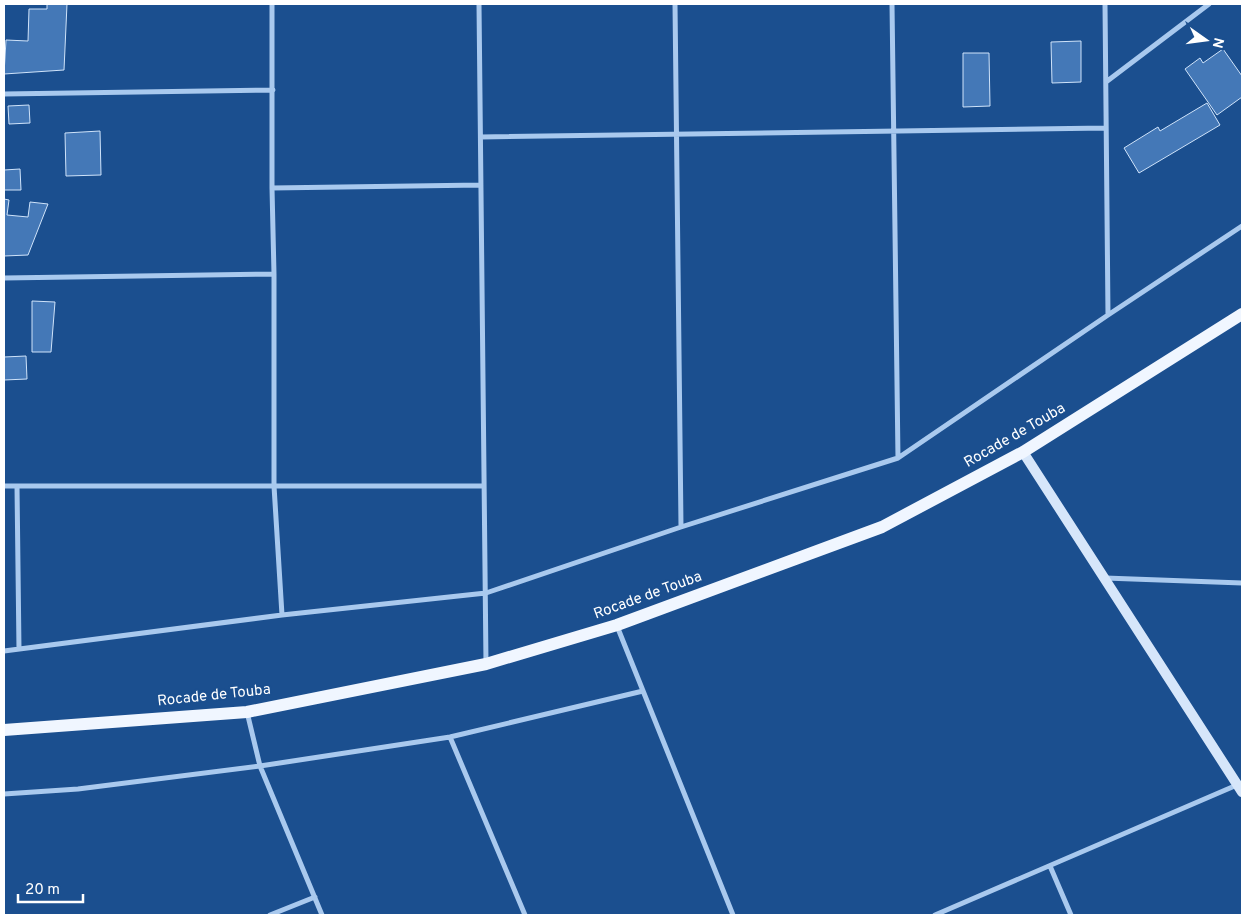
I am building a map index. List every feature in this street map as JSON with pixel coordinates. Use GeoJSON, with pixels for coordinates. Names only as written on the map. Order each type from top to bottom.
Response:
{"type":"FeatureCollection","features":[{"type":"Feature","properties":{"kind":"main road","name":"Rocade de Touba"},"geometry":{"type":"LineString","coordinates":[[4,730],[247,712],[486,664],[617,625],[882,527],[1023,452],[1242,314]]}},
{"type":"Feature","properties":{"kind":"street"},"geometry":{"type":"LineString","coordinates":[[272,4],[274,486],[282,615]]}},
{"type":"Feature","properties":{"kind":"street"},"geometry":{"type":"LineString","coordinates":[[479,4],[486,664]]}},
{"type":"Feature","properties":{"kind":"street"},"geometry":{"type":"LineString","coordinates":[[675,4],[681,527]]}},
{"type":"Feature","properties":{"kind":"street"},"geometry":{"type":"LineString","coordinates":[[892,4],[898,458]]}},
{"type":"Feature","properties":{"kind":"street"},"geometry":{"type":"LineString","coordinates":[[1105,4],[1108,315]]}},
{"type":"Feature","properties":{"kind":"street"},"geometry":{"type":"LineString","coordinates":[[1106,82],[1209,4]]}},
{"type":"Feature","properties":{"kind":"street"},"geometry":{"type":"LineString","coordinates":[[4,94],[273,90]]}},
{"type":"Feature","properties":{"kind":"street"},"geometry":{"type":"LineString","coordinates":[[480,137],[1106,128]]}},
{"type":"Feature","properties":{"kind":"street"},"geometry":{"type":"LineString","coordinates":[[272,188],[481,185]]}},
{"type":"Feature","properties":{"kind":"street"},"geometry":{"type":"LineString","coordinates":[[4,651],[282,615],[486,593],[681,527],[898,458],[1242,226]]}},
{"type":"Feature","properties":{"kind":"street"},"geometry":{"type":"LineString","coordinates":[[4,278],[274,274]]}},
{"type":"Feature","properties":{"kind":"street"},"geometry":{"type":"LineString","coordinates":[[935,915],[1240,788],[1023,452]]}},
{"type":"Feature","properties":{"kind":"street"},"geometry":{"type":"LineString","coordinates":[[4,486],[484,486]]}},
{"type":"Feature","properties":{"kind":"street"},"geometry":{"type":"LineString","coordinates":[[17,486],[19,650]]}},
{"type":"Feature","properties":{"kind":"street"},"geometry":{"type":"LineString","coordinates":[[1104,578],[1242,583]]}},
{"type":"Feature","properties":{"kind":"street"},"geometry":{"type":"LineString","coordinates":[[617,625],[733,915]]}},
{"type":"Feature","properties":{"kind":"street"},"geometry":{"type":"LineString","coordinates":[[4,794],[78,789],[260,766],[450,737],[643,691]]}},
{"type":"Feature","properties":{"kind":"street"},"geometry":{"type":"LineString","coordinates":[[247,712],[260,766],[322,915]]}},
{"type":"Feature","properties":{"kind":"street"},"geometry":{"type":"LineString","coordinates":[[450,737],[525,915]]}},
{"type":"Feature","properties":{"kind":"street"},"geometry":{"type":"LineString","coordinates":[[1050,866],[1071,915]]}},
{"type":"Feature","properties":{"kind":"street"},"geometry":{"type":"LineString","coordinates":[[270,915],[315,897]]}},
{"type":"Feature","properties":{"kind":"building"},"geometry":{"type":"Polygon","coordinates":[[[47,4],[67,4],[64,70],[4,74],[6,40],[28,41],[29,9],[47,9],[47,4]]]}},
{"type":"Feature","properties":{"kind":"building"},"geometry":{"type":"Polygon","coordinates":[[[1081,41],[1081,82],[1052,83],[1051,42],[1081,41]]]}},
{"type":"Feature","properties":{"kind":"building"},"geometry":{"type":"Polygon","coordinates":[[[1223,49],[1242,76],[1242,97],[1217,115],[1185,69],[1200,58],[1203,63],[1223,49]]]}},
{"type":"Feature","properties":{"kind":"building"},"geometry":{"type":"Polygon","coordinates":[[[963,53],[989,53],[990,106],[963,107],[963,53]]]}},
{"type":"Feature","properties":{"kind":"building"},"geometry":{"type":"Polygon","coordinates":[[[1207,103],[1220,125],[1139,173],[1124,148],[1158,127],[1160,131],[1207,103]]]}},
{"type":"Feature","properties":{"kind":"building"},"geometry":{"type":"Polygon","coordinates":[[[29,105],[30,123],[9,124],[8,106],[29,105]]]}},
{"type":"Feature","properties":{"kind":"building"},"geometry":{"type":"Polygon","coordinates":[[[100,131],[101,175],[66,176],[65,133],[100,131]]]}},
{"type":"Feature","properties":{"kind":"building"},"geometry":{"type":"Polygon","coordinates":[[[20,169],[21,190],[4,190],[4,170],[20,169]]]}},
{"type":"Feature","properties":{"kind":"building"},"geometry":{"type":"Polygon","coordinates":[[[4,199],[9,200],[7,215],[28,217],[30,202],[48,204],[28,255],[4,256],[4,199]]]}},
{"type":"Feature","properties":{"kind":"building"},"geometry":{"type":"Polygon","coordinates":[[[32,301],[55,302],[51,352],[32,352],[32,301]]]}},
{"type":"Feature","properties":{"kind":"building"},"geometry":{"type":"Polygon","coordinates":[[[26,356],[27,379],[4,380],[4,357],[26,356]]]}}]}
